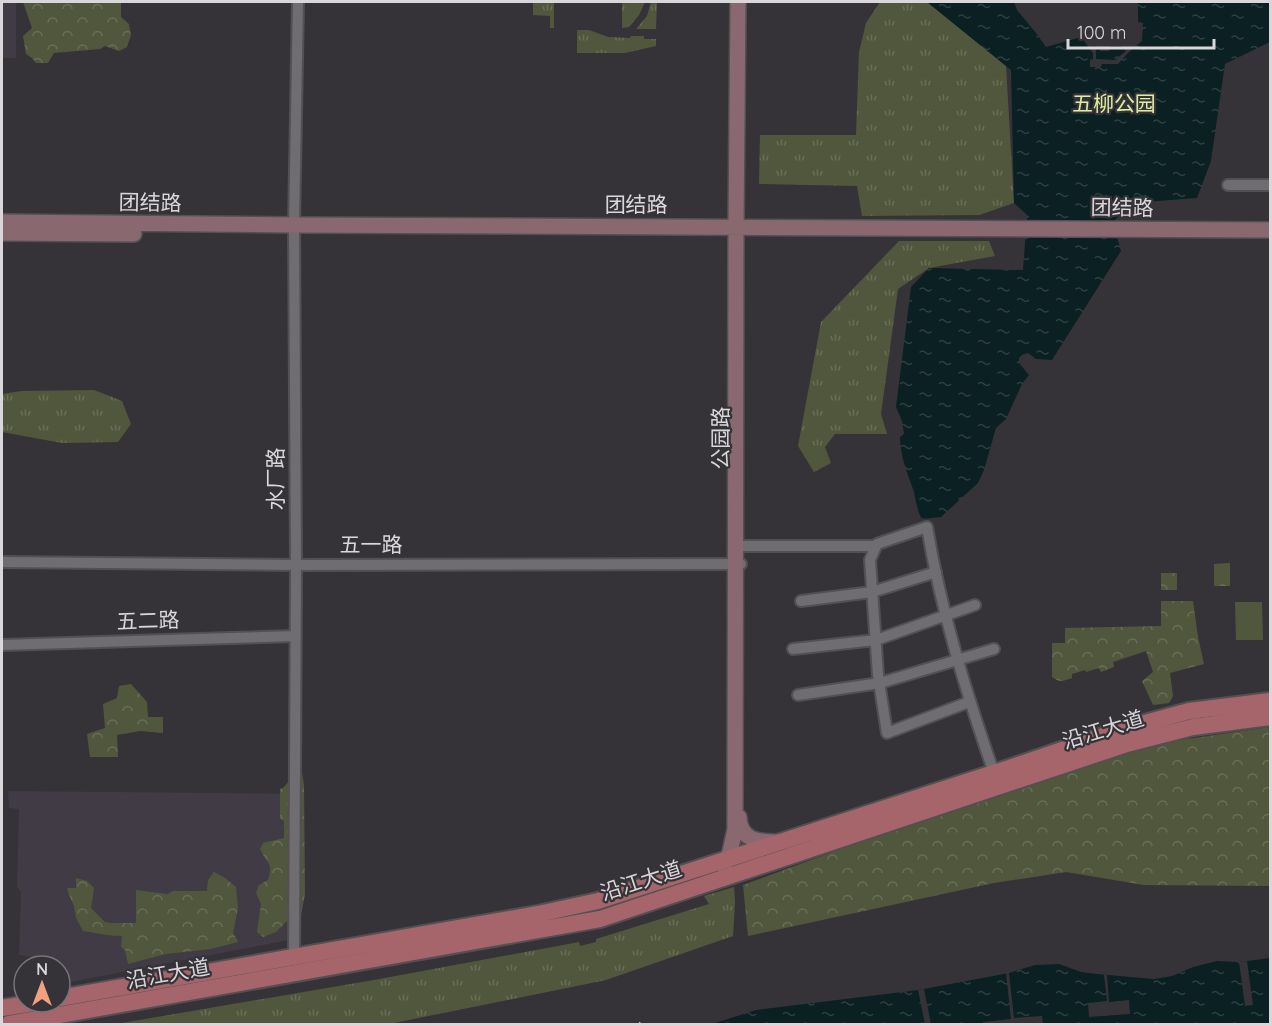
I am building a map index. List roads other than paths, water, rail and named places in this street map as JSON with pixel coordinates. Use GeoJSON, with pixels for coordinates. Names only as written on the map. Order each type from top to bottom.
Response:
{"type":"FeatureCollection","features":[{"type":"Feature","properties":{"kind":"main road","name":"沿江大道"},"geometry":{"type":"LineString","coordinates":[[72,996],[538,914],[598,901],[1123,729],[1190,711],[1270,701]]}},
{"type":"Feature","properties":{"kind":"main road","name":"沿江大道"},"geometry":{"type":"LineString","coordinates":[[9,1024],[600,919],[1127,744],[1193,727],[1270,717]]}},
{"type":"Feature","properties":{"kind":"street","name":"水厂路"},"geometry":{"type":"LineString","coordinates":[[294,957],[296,565],[294,230],[298,2]]}},
{"type":"Feature","properties":{"kind":"street"},"geometry":{"type":"LineString","coordinates":[[709,883],[728,859],[735,829],[738,564],[738,2]]}},
{"type":"Feature","properties":{"kind":"street","name":"公园路"},"geometry":{"type":"LineString","coordinates":[[743,2],[739,232],[741,546],[738,564],[739,821],[742,831],[749,837],[759,841],[782,842]]}},
{"type":"Feature","properties":{"kind":"street"},"geometry":{"type":"LineString","coordinates":[[1228,185],[1270,185]]}},
{"type":"Feature","properties":{"kind":"street","name":"团结路"},"geometry":{"type":"LineString","coordinates":[[2,222],[294,230]]}},
{"type":"Feature","properties":{"kind":"street","name":"团结路"},"geometry":{"type":"LineString","coordinates":[[2,233],[294,230],[1149,234],[1270,230]]}},
{"type":"Feature","properties":{"kind":"street","name":"团结路"},"geometry":{"type":"LineString","coordinates":[[1149,234],[1270,240]]}},
{"type":"Feature","properties":{"kind":"street"},"geometry":{"type":"LineString","coordinates":[[969,702],[887,733],[880,683],[870,560],[877,544],[927,527],[957,661],[994,773]]}},
{"type":"Feature","properties":{"kind":"street"},"geometry":{"type":"LineString","coordinates":[[741,546],[876,546]]}},
{"type":"Feature","properties":{"kind":"street","name":"五一路"},"geometry":{"type":"LineString","coordinates":[[2,562],[296,565],[738,564]]}},
{"type":"Feature","properties":{"kind":"street"},"geometry":{"type":"LineString","coordinates":[[801,601],[872,592],[936,572]]}},
{"type":"Feature","properties":{"kind":"street"},"geometry":{"type":"LineString","coordinates":[[793,649],[876,640],[975,605]]}},
{"type":"Feature","properties":{"kind":"street","name":"五二路"},"geometry":{"type":"LineString","coordinates":[[2,645],[295,636]]}},
{"type":"Feature","properties":{"kind":"street"},"geometry":{"type":"LineString","coordinates":[[798,695],[880,683],[994,649]]}},
{"type":"Feature","properties":{"kind":"water","name":"五柳公园"},"geometry":{"type":"Polygon","coordinates":[[[927,2],[1014,2],[1017,10],[1046,47],[1081,37],[1093,53],[1090,67],[1118,64],[1142,41],[1143,23],[1138,22],[1138,2],[1270,2],[1270,42],[1225,64],[1211,161],[1197,198],[1132,203],[1113,222],[1121,251],[1052,360],[1036,359],[1028,353],[1019,358],[1019,363],[1029,375],[1022,384],[1006,419],[996,428],[978,483],[941,517],[922,519],[903,458],[900,437],[904,434],[896,407],[911,287],[929,268],[1023,270],[1027,215],[1014,203],[1011,70],[927,2]]]}},
{"type":"Feature","properties":{"kind":"water"},"geometry":{"type":"Polygon","coordinates":[[[1093,46],[1100,46],[1100,51],[1109,51],[1110,46],[1121,46],[1126,51],[1115,60],[1096,59],[1096,49],[1093,49],[1093,46]]]}},
{"type":"Feature","properties":{"kind":"water"},"geometry":{"type":"Polygon","coordinates":[[[1270,958],[1270,1024],[712,1024],[756,1010],[918,990],[1009,973],[1035,965],[1059,964],[1081,972],[1154,979],[1172,976],[1193,967],[1217,961],[1239,962],[1270,958]]]}}]}
